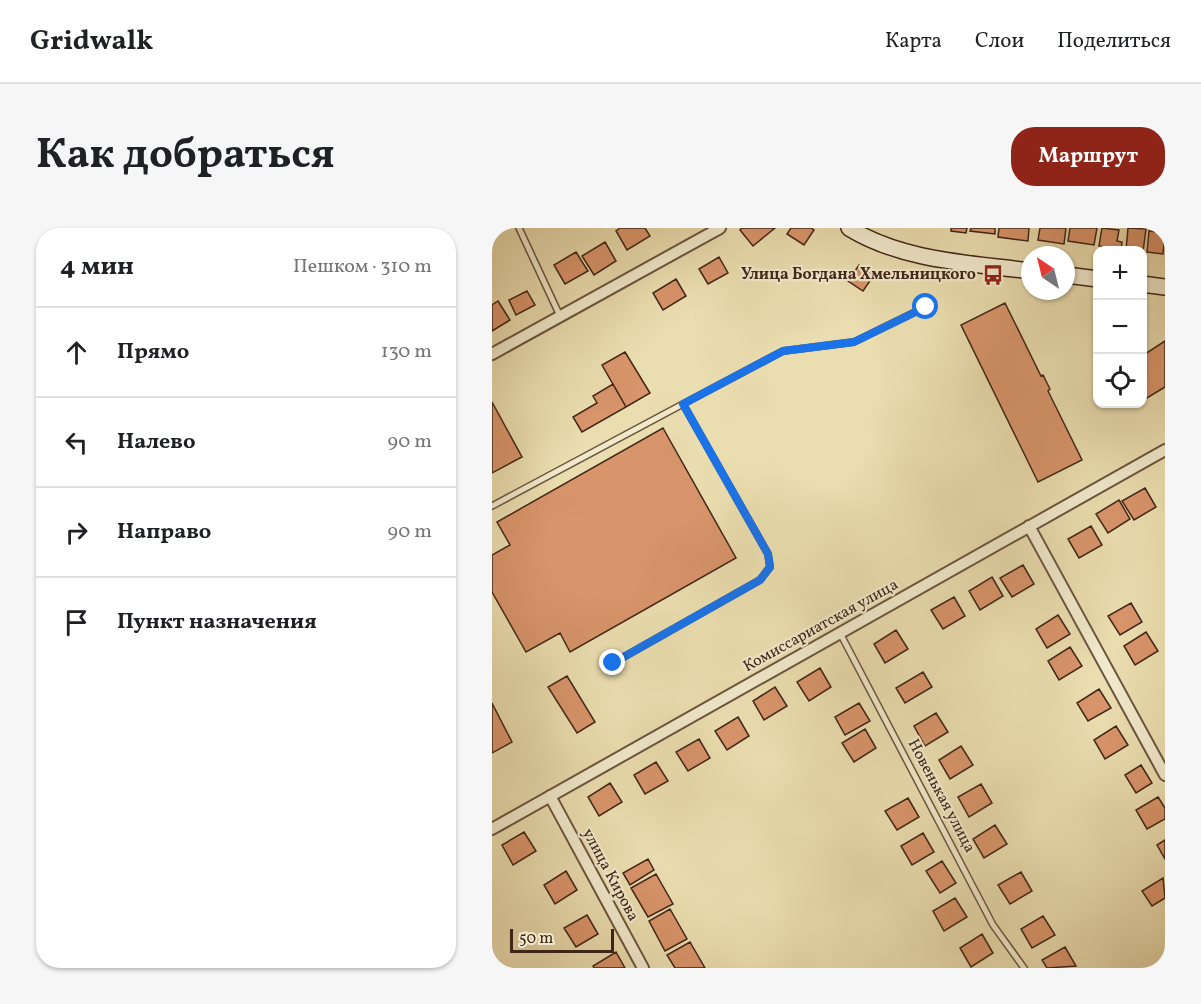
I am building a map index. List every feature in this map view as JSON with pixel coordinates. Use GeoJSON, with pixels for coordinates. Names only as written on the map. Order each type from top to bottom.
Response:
{"type":"FeatureCollection","features":[{"type":"Feature","properties":{"kind":"main road"},"geometry":{"type":"LineString","coordinates":[[849,228],[892,248],[932,259],[1021,270]]}},
{"type":"Feature","properties":{"kind":"main road"},"geometry":{"type":"LineString","coordinates":[[1075,276],[1093,278]]}},
{"type":"Feature","properties":{"kind":"main road"},"geometry":{"type":"LineString","coordinates":[[1147,285],[1165,287]]}},
{"type":"Feature","properties":{"kind":"street"},"geometry":{"type":"LineString","coordinates":[[492,354],[720,228]]}},
{"type":"Feature","properties":{"kind":"street","name":"Комиссариатская улица"},"geometry":{"type":"LineString","coordinates":[[492,829],[1165,450]]}},
{"type":"Feature","properties":{"kind":"street"},"geometry":{"type":"LineString","coordinates":[[1029,526],[1165,775]]}},
{"type":"Feature","properties":{"kind":"street","name":"улица Кирова"},"geometry":{"type":"LineString","coordinates":[[550,796],[643,968]]}},
{"type":"Feature","properties":{"kind":"lane"},"geometry":{"type":"LineString","coordinates":[[519,228],[560,316]]}},
{"type":"Feature","properties":{"kind":"lane"},"geometry":{"type":"LineString","coordinates":[[492,506],[783,351],[854,342],[926,307]]}},
{"type":"Feature","properties":{"kind":"lane"},"geometry":{"type":"LineString","coordinates":[[613,663],[760,580],[770,567],[768,554],[683,404]]}},
{"type":"Feature","properties":{"kind":"lane","name":"Новенькая улица"},"geometry":{"type":"LineString","coordinates":[[840,633],[993,926],[1024,968]]}},
{"type":"Feature","properties":{"kind":"building"},"geometry":{"type":"Polygon","coordinates":[[[620,228],[645,228],[650,236],[627,250],[616,231],[620,228]]]}},
{"type":"Feature","properties":{"kind":"building"},"geometry":{"type":"Polygon","coordinates":[[[742,228],[775,228],[753,246],[740,230],[742,228]]]}},
{"type":"Feature","properties":{"kind":"building"},"geometry":{"type":"Polygon","coordinates":[[[791,228],[814,230],[804,245],[787,234],[791,228]]]}},
{"type":"Feature","properties":{"kind":"building"},"geometry":{"type":"Polygon","coordinates":[[[951,228],[967,228],[966,233],[951,231],[951,228]]]}},
{"type":"Feature","properties":{"kind":"building"},"geometry":{"type":"Polygon","coordinates":[[[971,228],[995,228],[995,234],[970,231],[971,228]]]}},
{"type":"Feature","properties":{"kind":"building"},"geometry":{"type":"Polygon","coordinates":[[[999,228],[1029,228],[1028,241],[998,237],[999,228]]]}},
{"type":"Feature","properties":{"kind":"building"},"geometry":{"type":"Polygon","coordinates":[[[1040,228],[1066,228],[1064,244],[1038,240],[1040,228]]]}},
{"type":"Feature","properties":{"kind":"building"},"geometry":{"type":"Polygon","coordinates":[[[1070,228],[1097,228],[1094,245],[1068,241],[1070,228]]]}},
{"type":"Feature","properties":{"kind":"building"},"geometry":{"type":"Polygon","coordinates":[[[1102,228],[1119,230],[1117,241],[1122,242],[1122,246],[1099,246],[1102,228]]]}},
{"type":"Feature","properties":{"kind":"building"},"geometry":{"type":"Polygon","coordinates":[[[1128,228],[1146,229],[1144,246],[1126,246],[1128,228]]]}},
{"type":"Feature","properties":{"kind":"building"},"geometry":{"type":"Polygon","coordinates":[[[1149,231],[1165,233],[1163,254],[1147,252],[1149,231]]]}},
{"type":"Feature","properties":{"kind":"building"},"geometry":{"type":"Polygon","coordinates":[[[605,242],[616,261],[594,275],[582,256],[605,242]]]}},
{"type":"Feature","properties":{"kind":"building"},"geometry":{"type":"Polygon","coordinates":[[[576,252],[588,271],[565,284],[554,265],[576,252]]]}},
{"type":"Feature","properties":{"kind":"building"},"geometry":{"type":"Polygon","coordinates":[[[719,257],[728,273],[708,284],[699,269],[719,257]]]}},
{"type":"Feature","properties":{"kind":"building"},"geometry":{"type":"Polygon","coordinates":[[[859,265],[874,275],[863,291],[848,281],[859,265]]]}},
{"type":"Feature","properties":{"kind":"building"},"geometry":{"type":"Polygon","coordinates":[[[676,279],[686,296],[663,310],[653,293],[676,279]]]}},
{"type":"Feature","properties":{"kind":"building"},"geometry":{"type":"Polygon","coordinates":[[[527,291],[535,305],[516,315],[509,300],[527,291]]]}},
{"type":"Feature","properties":{"kind":"building"},"geometry":{"type":"Polygon","coordinates":[[[498,301],[510,320],[492,331],[492,305],[498,301]]]}},
{"type":"Feature","properties":{"kind":"building"},"geometry":{"type":"Polygon","coordinates":[[[1005,303],[1041,376],[1043,375],[1050,389],[1048,391],[1082,460],[1038,482],[961,325],[1005,303]]]}},
{"type":"Feature","properties":{"kind":"building"},"geometry":{"type":"Polygon","coordinates":[[[1165,341],[1165,387],[1147,398],[1147,354],[1165,341]]]}},
{"type":"Feature","properties":{"kind":"building"},"geometry":{"type":"Polygon","coordinates":[[[625,352],[650,393],[626,407],[602,365],[625,352]]]}},
{"type":"Feature","properties":{"kind":"building"},"geometry":{"type":"Polygon","coordinates":[[[613,384],[626,407],[582,432],[573,417],[597,403],[593,396],[613,384]]]}},
{"type":"Feature","properties":{"kind":"building"},"geometry":{"type":"Polygon","coordinates":[[[492,402],[522,457],[492,473],[492,402]]]}},
{"type":"Feature","properties":{"kind":"building"},"geometry":{"type":"Polygon","coordinates":[[[663,428],[736,558],[570,652],[560,633],[526,652],[492,592],[492,555],[510,545],[497,522],[663,428]]]}},
{"type":"Feature","properties":{"kind":"building"},"geometry":{"type":"Polygon","coordinates":[[[1145,488],[1156,507],[1134,520],[1122,501],[1145,488]]]}},
{"type":"Feature","properties":{"kind":"building"},"geometry":{"type":"Polygon","coordinates":[[[1119,500],[1130,519],[1108,533],[1096,514],[1119,500]]]}},
{"type":"Feature","properties":{"kind":"building"},"geometry":{"type":"Polygon","coordinates":[[[1091,526],[1102,545],[1079,558],[1068,539],[1091,526]]]}},
{"type":"Feature","properties":{"kind":"building"},"geometry":{"type":"Polygon","coordinates":[[[1023,565],[1034,584],[1012,597],[1000,578],[1023,565]]]}},
{"type":"Feature","properties":{"kind":"building"},"geometry":{"type":"Polygon","coordinates":[[[992,577],[1003,596],[980,610],[969,591],[992,577]]]}},
{"type":"Feature","properties":{"kind":"building"},"geometry":{"type":"Polygon","coordinates":[[[954,597],[965,616],[943,629],[931,610],[954,597]]]}},
{"type":"Feature","properties":{"kind":"building"},"geometry":{"type":"Polygon","coordinates":[[[1131,603],[1142,622],[1120,635],[1108,616],[1131,603]]]}},
{"type":"Feature","properties":{"kind":"building"},"geometry":{"type":"Polygon","coordinates":[[[1058,615],[1070,634],[1047,648],[1036,629],[1058,615]]]}},
{"type":"Feature","properties":{"kind":"building"},"geometry":{"type":"Polygon","coordinates":[[[896,630],[908,649],[885,663],[874,644],[896,630]]]}},
{"type":"Feature","properties":{"kind":"building"},"geometry":{"type":"Polygon","coordinates":[[[1146,632],[1158,651],[1135,665],[1124,646],[1146,632]]]}},
{"type":"Feature","properties":{"kind":"building"},"geometry":{"type":"Polygon","coordinates":[[[1070,647],[1082,666],[1059,680],[1048,661],[1070,647]]]}},
{"type":"Feature","properties":{"kind":"building"},"geometry":{"type":"Polygon","coordinates":[[[820,668],[831,687],[809,701],[797,682],[820,668]]]}},
{"type":"Feature","properties":{"kind":"building"},"geometry":{"type":"Polygon","coordinates":[[[923,672],[932,687],[905,703],[896,688],[923,672]]]}},
{"type":"Feature","properties":{"kind":"building"},"geometry":{"type":"Polygon","coordinates":[[[567,676],[595,722],[577,733],[548,687],[567,676]]]}},
{"type":"Feature","properties":{"kind":"building"},"geometry":{"type":"Polygon","coordinates":[[[775,687],[787,706],[764,720],[753,701],[775,687]]]}},
{"type":"Feature","properties":{"kind":"building"},"geometry":{"type":"Polygon","coordinates":[[[1099,689],[1111,708],[1088,721],[1077,703],[1099,689]]]}},
{"type":"Feature","properties":{"kind":"building"},"geometry":{"type":"Polygon","coordinates":[[[492,703],[512,742],[492,753],[492,703]]]}},
{"type":"Feature","properties":{"kind":"building"},"geometry":{"type":"Polygon","coordinates":[[[859,703],[870,721],[845,735],[835,717],[859,703]]]}},
{"type":"Feature","properties":{"kind":"building"},"geometry":{"type":"Polygon","coordinates":[[[936,713],[948,732],[925,746],[914,726],[936,713]]]}},
{"type":"Feature","properties":{"kind":"building"},"geometry":{"type":"Polygon","coordinates":[[[738,717],[749,736],[727,750],[715,731],[738,717]]]}},
{"type":"Feature","properties":{"kind":"building"},"geometry":{"type":"Polygon","coordinates":[[[1116,726],[1128,745],[1105,759],[1094,740],[1116,726]]]}},
{"type":"Feature","properties":{"kind":"building"},"geometry":{"type":"Polygon","coordinates":[[[865,729],[876,748],[854,762],[842,743],[865,729]]]}},
{"type":"Feature","properties":{"kind":"building"},"geometry":{"type":"Polygon","coordinates":[[[699,739],[710,758],[688,771],[676,752],[699,739]]]}},
{"type":"Feature","properties":{"kind":"building"},"geometry":{"type":"Polygon","coordinates":[[[961,746],[973,765],[950,779],[939,760],[961,746]]]}},
{"type":"Feature","properties":{"kind":"building"},"geometry":{"type":"Polygon","coordinates":[[[656,762],[668,781],[645,794],[634,775],[656,762]]]}},
{"type":"Feature","properties":{"kind":"building"},"geometry":{"type":"Polygon","coordinates":[[[1141,765],[1152,783],[1136,793],[1125,775],[1141,765]]]}},
{"type":"Feature","properties":{"kind":"building"},"geometry":{"type":"Polygon","coordinates":[[[610,783],[622,802],[599,816],[588,797],[610,783]]]}},
{"type":"Feature","properties":{"kind":"building"},"geometry":{"type":"Polygon","coordinates":[[[981,784],[992,803],[969,817],[958,797],[981,784]]]}},
{"type":"Feature","properties":{"kind":"building"},"geometry":{"type":"Polygon","coordinates":[[[1158,797],[1165,808],[1165,819],[1147,829],[1136,810],[1158,797]]]}},
{"type":"Feature","properties":{"kind":"building"},"geometry":{"type":"Polygon","coordinates":[[[908,798],[919,817],[897,830],[885,811],[908,798]]]}},
{"type":"Feature","properties":{"kind":"building"},"geometry":{"type":"Polygon","coordinates":[[[995,825],[1007,844],[984,858],[973,839],[995,825]]]}},
{"type":"Feature","properties":{"kind":"building"},"geometry":{"type":"Polygon","coordinates":[[[524,832],[536,851],[513,865],[502,845],[524,832]]]}},
{"type":"Feature","properties":{"kind":"building"},"geometry":{"type":"Polygon","coordinates":[[[923,833],[934,852],[912,865],[901,846],[923,833]]]}},
{"type":"Feature","properties":{"kind":"building"},"geometry":{"type":"Polygon","coordinates":[[[1165,840],[1165,859],[1157,845],[1165,840]]]}},
{"type":"Feature","properties":{"kind":"building"},"geometry":{"type":"Polygon","coordinates":[[[648,859],[654,870],[630,885],[623,873],[648,859]]]}},
{"type":"Feature","properties":{"kind":"building"},"geometry":{"type":"Polygon","coordinates":[[[942,861],[956,883],[940,893],[926,871],[942,861]]]}},
{"type":"Feature","properties":{"kind":"building"},"geometry":{"type":"Polygon","coordinates":[[[566,871],[577,890],[555,904],[544,885],[566,871]]]}},
{"type":"Feature","properties":{"kind":"building"},"geometry":{"type":"Polygon","coordinates":[[[1021,872],[1032,891],[1010,904],[998,885],[1021,872]]]}},
{"type":"Feature","properties":{"kind":"building"},"geometry":{"type":"Polygon","coordinates":[[[656,874],[673,904],[648,917],[631,888],[656,874]]]}},
{"type":"Feature","properties":{"kind":"building"},"geometry":{"type":"Polygon","coordinates":[[[1163,878],[1165,898],[1152,906],[1142,891],[1163,878]]]}},
{"type":"Feature","properties":{"kind":"building"},"geometry":{"type":"Polygon","coordinates":[[[955,898],[967,917],[944,931],[933,911],[955,898]]]}},
{"type":"Feature","properties":{"kind":"building"},"geometry":{"type":"Polygon","coordinates":[[[670,909],[687,939],[665,951],[649,921],[670,909]]]}},
{"type":"Feature","properties":{"kind":"building"},"geometry":{"type":"Polygon","coordinates":[[[587,915],[598,934],[576,947],[564,928],[587,915]]]}},
{"type":"Feature","properties":{"kind":"building"},"geometry":{"type":"Polygon","coordinates":[[[1043,916],[1055,935],[1032,948],[1021,929],[1043,916]]]}},
{"type":"Feature","properties":{"kind":"building"},"geometry":{"type":"Polygon","coordinates":[[[982,934],[993,953],[971,967],[960,948],[982,934]]]}},
{"type":"Feature","properties":{"kind":"building"},"geometry":{"type":"Polygon","coordinates":[[[690,942],[705,968],[675,968],[667,955],[690,942]]]}},
{"type":"Feature","properties":{"kind":"building"},"geometry":{"type":"Polygon","coordinates":[[[1065,947],[1076,966],[1047,968],[1042,960],[1065,947]]]}},
{"type":"Feature","properties":{"kind":"building"},"geometry":{"type":"Polygon","coordinates":[[[616,952],[625,968],[594,968],[593,966],[616,952]]]}},
{"type":"Feature","properties":{"kind":"place","name":"Улица Богдана Хмельницкого"},"geometry":{"type":"Point","coordinates":[993,275]}},
{"type":"Feature","properties":{"kind":"route"},"geometry":{"type":"LineString","coordinates":[[613,663],[760,580],[770,567],[768,554],[683,404],[783,351],[854,342],[926,307]]}}]}
